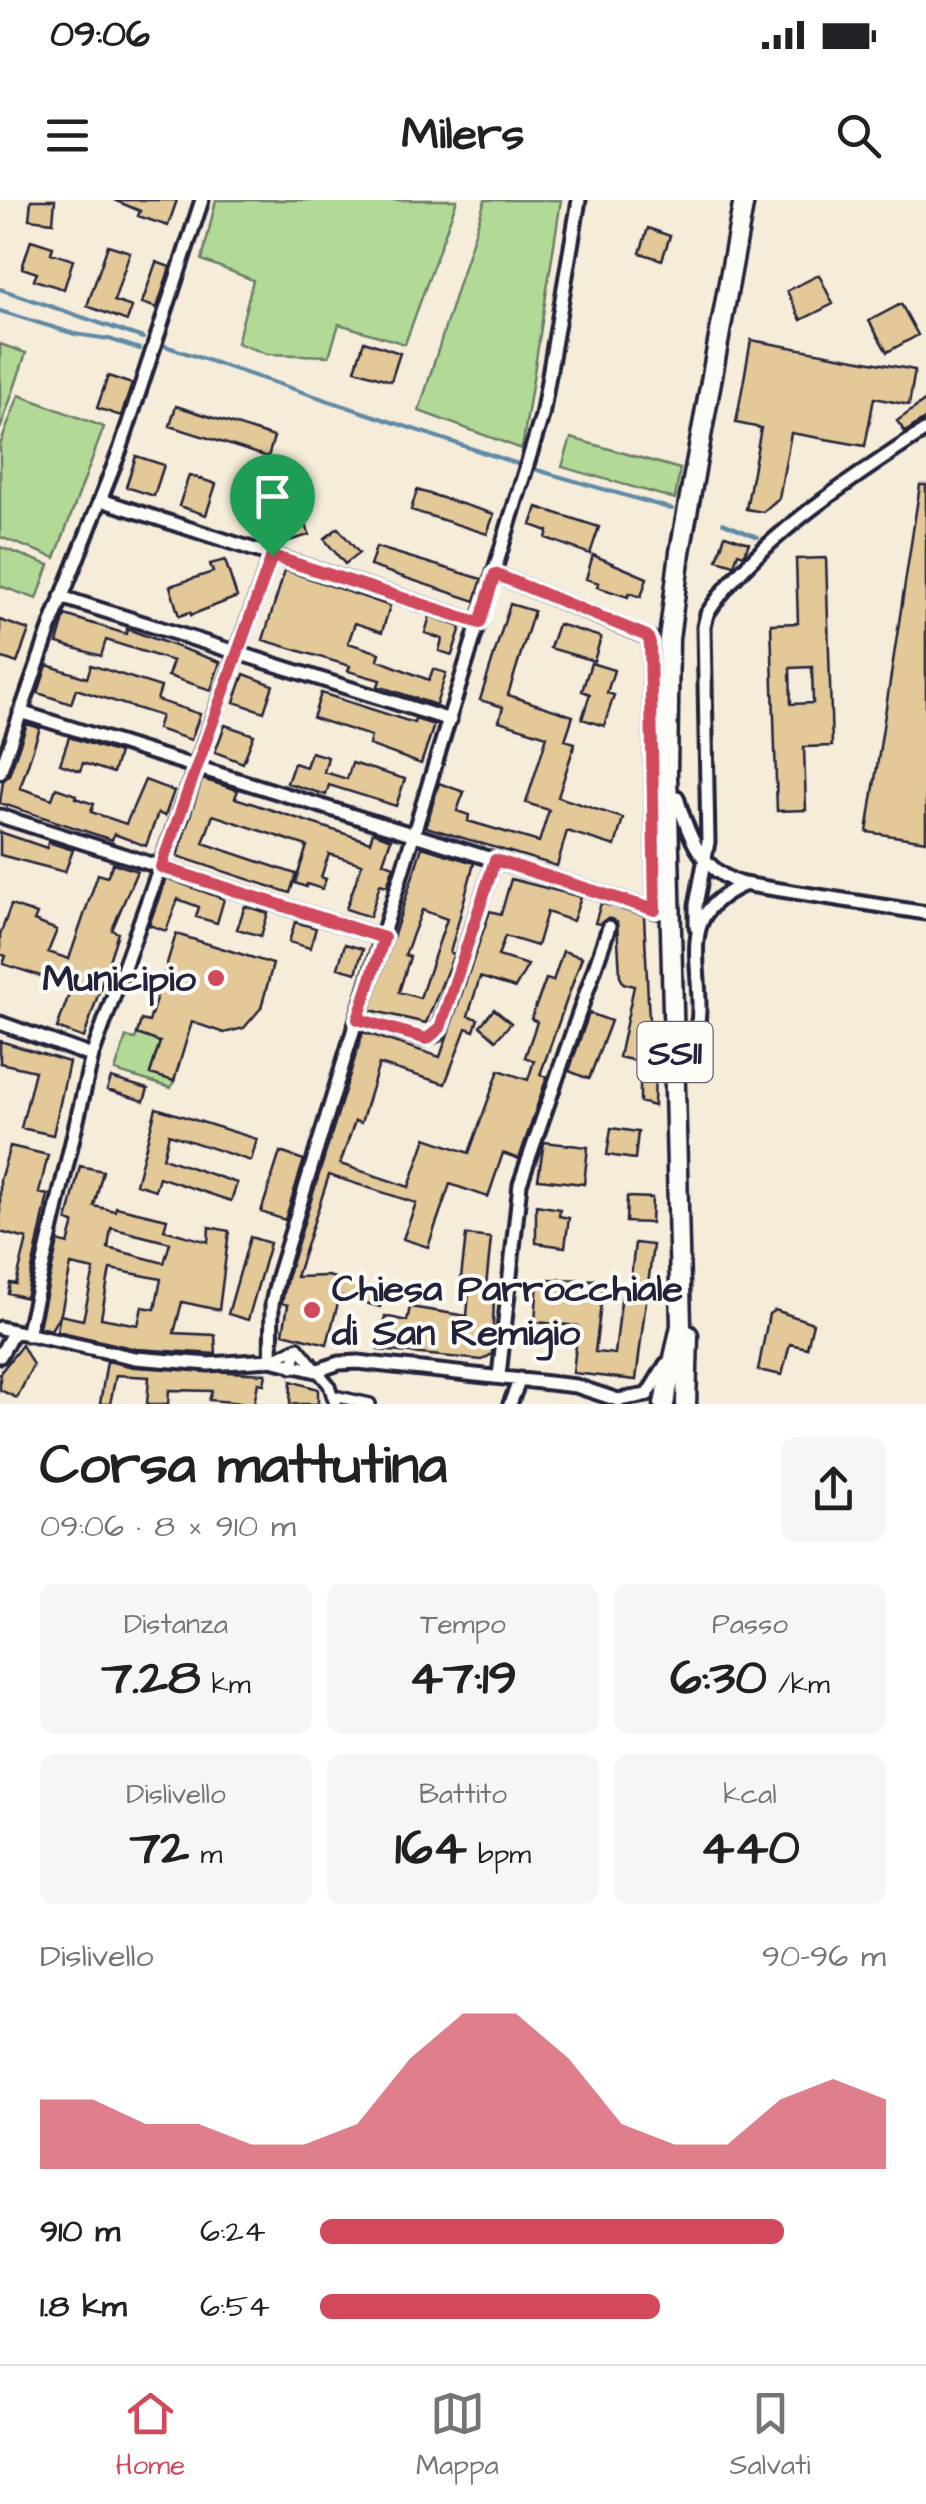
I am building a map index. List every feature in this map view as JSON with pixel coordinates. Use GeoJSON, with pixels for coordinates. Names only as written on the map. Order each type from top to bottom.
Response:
{"type":"FeatureCollection","features":[{"type":"Feature","properties":{"kind":"main road","name":"SS11"},"geometry":{"type":"LineString","coordinates":[[664,1404],[681,1326],[663,913],[675,582],[744,200]]}},
{"type":"Feature","properties":{"kind":"main road","name":"SS11"},"geometry":{"type":"LineString","coordinates":[[668,698],[677,797],[690,1239],[686,1404]]}},
{"type":"Feature","properties":{"kind":"street"},"geometry":{"type":"LineString","coordinates":[[0,772],[61,598],[101,500],[202,200]]}},
{"type":"Feature","properties":{"kind":"street"},"geometry":{"type":"LineString","coordinates":[[271,1360],[276,1282],[416,835],[544,406],[579,200]]}},
{"type":"Feature","properties":{"kind":"street"},"geometry":{"type":"LineString","coordinates":[[685,1071],[699,1017],[696,905],[706,860],[704,627],[712,607],[787,530],[926,430]]}},
{"type":"Feature","properties":{"kind":"street"},"geometry":{"type":"LineString","coordinates":[[101,500],[480,623]]}},
{"type":"Feature","properties":{"kind":"street"},"geometry":{"type":"LineString","coordinates":[[28,1335],[92,1056],[272,556]]}},
{"type":"Feature","properties":{"kind":"street"},"geometry":{"type":"LineString","coordinates":[[20,712],[663,913],[650,638],[495,574]]}},
{"type":"Feature","properties":{"kind":"street"},"geometry":{"type":"LineString","coordinates":[[61,598],[450,720]]}},
{"type":"Feature","properties":{"kind":"street"},"geometry":{"type":"LineString","coordinates":[[677,797],[692,842],[724,878],[926,913]]}},
{"type":"Feature","properties":{"kind":"street"},"geometry":{"type":"LineString","coordinates":[[0,816],[384,938]]}},
{"type":"Feature","properties":{"kind":"street"},"geometry":{"type":"LineString","coordinates":[[358,1019],[424,1039],[437,1034],[495,860]]}},
{"type":"Feature","properties":{"kind":"street"},"geometry":{"type":"LineString","coordinates":[[696,928],[712,903],[743,884]]}},
{"type":"Feature","properties":{"kind":"street"},"geometry":{"type":"LineString","coordinates":[[499,1376],[523,1172],[608,927]]}},
{"type":"Feature","properties":{"kind":"street"},"geometry":{"type":"LineString","coordinates":[[0,1022],[92,1056]]}},
{"type":"Feature","properties":{"kind":"street"},"geometry":{"type":"LineString","coordinates":[[271,1360],[316,1371],[351,1362],[499,1376],[589,1392],[621,1402],[641,1398],[653,1390],[681,1326]]}},
{"type":"Feature","properties":{"kind":"street"},"geometry":{"type":"LineString","coordinates":[[0,1328],[135,1358],[209,1364],[271,1360],[298,1347]]}},
{"type":"Feature","properties":{"kind":"street"},"geometry":{"type":"LineString","coordinates":[[0,1356],[14,1331]]}},
{"type":"Feature","properties":{"kind":"street"},"geometry":{"type":"LineString","coordinates":[[292,1368],[298,1347]]}},
{"type":"Feature","properties":{"kind":"street"},"geometry":{"type":"LineString","coordinates":[[298,1347],[334,1400],[370,1404]]}},
{"type":"Feature","properties":{"kind":"street"},"geometry":{"type":"LineString","coordinates":[[510,1404],[520,1379]]}},
{"type":"Feature","properties":{"kind":"street"},"geometry":{"type":"LineString","coordinates":[[589,1392],[603,1404]]}},
{"type":"Feature","properties":{"kind":"green space"},"geometry":{"type":"Polygon","coordinates":[[[216,200],[457,200],[405,344],[339,324],[329,356],[267,354],[237,343],[253,280],[202,260],[216,200]]]}},
{"type":"Feature","properties":{"kind":"green space"},"geometry":{"type":"Polygon","coordinates":[[[485,200],[561,200],[522,449],[419,411],[485,200]]]}},
{"type":"Feature","properties":{"kind":"green space"},"geometry":{"type":"Polygon","coordinates":[[[0,344],[26,353],[1,427],[0,426],[0,344]]]}},
{"type":"Feature","properties":{"kind":"green space"},"geometry":{"type":"Polygon","coordinates":[[[19,395],[104,427],[55,558],[0,537],[0,445],[19,395]]]}},
{"type":"Feature","properties":{"kind":"green space"},"geometry":{"type":"Polygon","coordinates":[[[571,438],[680,469],[675,499],[562,467],[571,438]]]}},
{"type":"Feature","properties":{"kind":"green space"},"geometry":{"type":"Polygon","coordinates":[[[0,547],[49,565],[37,599],[0,586],[0,547]]]}},
{"type":"Feature","properties":{"kind":"green space"},"geometry":{"type":"Polygon","coordinates":[[[137,1034],[160,1042],[150,1073],[174,1081],[171,1088],[115,1071],[126,1037],[135,1039],[137,1034]]]}},
{"type":"Feature","properties":{"kind":"building"},"geometry":{"type":"Polygon","coordinates":[[[31,200],[55,200],[53,222],[29,219],[31,200]]]}},
{"type":"Feature","properties":{"kind":"building"},"geometry":{"type":"Polygon","coordinates":[[[114,200],[177,200],[168,226],[138,216],[140,211],[114,200]]]}},
{"type":"Feature","properties":{"kind":"building"},"geometry":{"type":"Polygon","coordinates":[[[648,228],[670,236],[662,260],[640,253],[648,228]]]}},
{"type":"Feature","properties":{"kind":"building"},"geometry":{"type":"Polygon","coordinates":[[[31,240],[53,247],[51,253],[73,260],[64,289],[34,280],[37,273],[22,268],[31,240]]]}},
{"type":"Feature","properties":{"kind":"building"},"geometry":{"type":"Polygon","coordinates":[[[108,245],[130,252],[114,301],[132,307],[127,321],[87,306],[108,245]]]}},
{"type":"Feature","properties":{"kind":"building"},"geometry":{"type":"Polygon","coordinates":[[[156,262],[170,267],[157,308],[142,303],[156,262]]]}},
{"type":"Feature","properties":{"kind":"building"},"geometry":{"type":"Polygon","coordinates":[[[819,275],[833,304],[801,320],[787,291],[819,275]]]}},
{"type":"Feature","properties":{"kind":"building"},"geometry":{"type":"Polygon","coordinates":[[[901,304],[918,335],[887,352],[869,321],[901,304]]]}},
{"type":"Feature","properties":{"kind":"building"},"geometry":{"type":"Polygon","coordinates":[[[751,340],[915,370],[909,405],[874,398],[865,446],[791,433],[779,498],[763,512],[746,509],[761,428],[736,423],[751,340]]]}},
{"type":"Feature","properties":{"kind":"building"},"geometry":{"type":"Polygon","coordinates":[[[364,341],[400,353],[391,381],[355,370],[364,341]]]}},
{"type":"Feature","properties":{"kind":"building"},"geometry":{"type":"Polygon","coordinates":[[[108,376],[132,384],[121,416],[97,408],[108,376]]]}},
{"type":"Feature","properties":{"kind":"building"},"geometry":{"type":"Polygon","coordinates":[[[926,400],[926,418],[905,432],[897,421],[926,400]]]}},
{"type":"Feature","properties":{"kind":"building"},"geometry":{"type":"Polygon","coordinates":[[[176,406],[274,437],[268,457],[170,426],[176,406]]]}},
{"type":"Feature","properties":{"kind":"building"},"geometry":{"type":"Polygon","coordinates":[[[136,456],[164,465],[154,496],[126,487],[136,456]]]}},
{"type":"Feature","properties":{"kind":"building"},"geometry":{"type":"Polygon","coordinates":[[[189,475],[216,484],[206,515],[179,506],[189,475]]]}},
{"type":"Feature","properties":{"kind":"building"},"geometry":{"type":"Polygon","coordinates":[[[920,485],[926,485],[926,841],[867,832],[920,485]]]}},
{"type":"Feature","properties":{"kind":"building"},"geometry":{"type":"Polygon","coordinates":[[[417,490],[494,514],[487,534],[411,510],[417,490]]]}},
{"type":"Feature","properties":{"kind":"building"},"geometry":{"type":"Polygon","coordinates":[[[537,507],[599,527],[590,554],[546,538],[548,531],[531,525],[537,507]]]}},
{"type":"Feature","properties":{"kind":"building"},"geometry":{"type":"Polygon","coordinates":[[[304,516],[309,535],[276,545],[271,525],[304,516]]]}},
{"type":"Feature","properties":{"kind":"building"},"geometry":{"type":"Polygon","coordinates":[[[338,528],[359,553],[345,564],[324,539],[338,528]]]}},
{"type":"Feature","properties":{"kind":"building"},"geometry":{"type":"Polygon","coordinates":[[[725,535],[749,543],[744,555],[738,553],[734,565],[717,560],[725,535]]]}},
{"type":"Feature","properties":{"kind":"building"},"geometry":{"type":"Polygon","coordinates":[[[376,547],[482,579],[475,601],[370,566],[376,547]]]}},
{"type":"Feature","properties":{"kind":"building"},"geometry":{"type":"Polygon","coordinates":[[[593,555],[647,578],[641,597],[597,587],[599,583],[586,579],[593,555]]]}},
{"type":"Feature","properties":{"kind":"building"},"geometry":{"type":"Polygon","coordinates":[[[826,558],[832,746],[804,747],[806,810],[777,811],[771,624],[798,623],[796,559],[826,558]],[[812,667],[790,668],[791,704],[813,703],[812,667]]]}},
{"type":"Feature","properties":{"kind":"building"},"geometry":{"type":"Polygon","coordinates":[[[225,560],[237,597],[179,616],[170,586],[213,572],[210,564],[225,560]]]}},
{"type":"Feature","properties":{"kind":"building"},"geometry":{"type":"Polygon","coordinates":[[[285,570],[390,606],[382,632],[355,623],[348,643],[380,653],[378,660],[429,680],[433,669],[446,673],[436,705],[378,686],[380,680],[348,671],[350,666],[263,640],[285,570]]]}},
{"type":"Feature","properties":{"kind":"building"},"geometry":{"type":"Polygon","coordinates":[[[510,604],[534,611],[508,695],[573,716],[565,740],[575,743],[558,797],[623,818],[615,846],[567,831],[557,866],[426,827],[439,783],[464,792],[457,811],[469,815],[468,821],[539,842],[549,810],[526,803],[547,736],[499,721],[503,707],[480,700],[510,604]]]}},
{"type":"Feature","properties":{"kind":"building"},"geometry":{"type":"Polygon","coordinates":[[[65,615],[126,634],[127,629],[220,662],[211,690],[168,676],[173,661],[106,640],[101,656],[57,643],[65,615]]]}},
{"type":"Feature","properties":{"kind":"building"},"geometry":{"type":"Polygon","coordinates":[[[430,616],[461,627],[452,655],[439,651],[442,639],[425,633],[430,616]]]}},
{"type":"Feature","properties":{"kind":"building"},"geometry":{"type":"Polygon","coordinates":[[[0,620],[29,630],[17,663],[0,657],[0,620]]]}},
{"type":"Feature","properties":{"kind":"building"},"geometry":{"type":"Polygon","coordinates":[[[558,624],[601,637],[594,661],[550,648],[558,624]]]}},
{"type":"Feature","properties":{"kind":"building"},"geometry":{"type":"Polygon","coordinates":[[[591,663],[614,670],[607,693],[614,695],[604,726],[582,719],[590,694],[582,691],[591,663]]]}},
{"type":"Feature","properties":{"kind":"building"},"geometry":{"type":"Polygon","coordinates":[[[47,665],[87,678],[91,665],[161,687],[157,700],[200,714],[191,740],[157,729],[161,716],[76,689],[71,704],[38,693],[47,665]]]}},
{"type":"Feature","properties":{"kind":"building"},"geometry":{"type":"Polygon","coordinates":[[[244,674],[273,685],[264,712],[234,702],[244,674]]]}},
{"type":"Feature","properties":{"kind":"building"},"geometry":{"type":"Polygon","coordinates":[[[321,693],[414,723],[415,719],[434,725],[421,764],[369,745],[371,736],[313,718],[321,693]]]}},
{"type":"Feature","properties":{"kind":"building"},"geometry":{"type":"Polygon","coordinates":[[[27,724],[40,728],[20,788],[52,799],[56,788],[94,804],[91,812],[126,824],[145,780],[174,791],[165,816],[158,813],[146,846],[114,834],[112,840],[0,803],[3,781],[9,775],[27,724]]]}},
{"type":"Feature","properties":{"kind":"building"},"geometry":{"type":"Polygon","coordinates":[[[225,725],[254,735],[243,763],[215,752],[225,725]]]}},
{"type":"Feature","properties":{"kind":"building"},"geometry":{"type":"Polygon","coordinates":[[[69,737],[119,753],[113,773],[83,763],[80,771],[60,764],[69,737]]]}},
{"type":"Feature","properties":{"kind":"building"},"geometry":{"type":"Polygon","coordinates":[[[311,752],[328,757],[324,772],[347,779],[352,763],[405,779],[396,806],[329,785],[326,795],[287,783],[294,763],[306,767],[311,752]]]}},
{"type":"Feature","properties":{"kind":"building"},"geometry":{"type":"Polygon","coordinates":[[[202,779],[238,790],[235,798],[370,842],[373,832],[391,839],[383,862],[394,866],[387,886],[380,884],[370,917],[346,909],[362,864],[329,854],[321,877],[326,879],[322,889],[307,884],[306,887],[295,883],[307,846],[213,815],[203,843],[296,874],[290,893],[177,856],[202,779]]]}},
{"type":"Feature","properties":{"kind":"building"},"geometry":{"type":"Polygon","coordinates":[[[0,832],[47,848],[48,842],[73,850],[65,872],[0,855],[0,832]]]}},
{"type":"Feature","properties":{"kind":"building"},"geometry":{"type":"Polygon","coordinates":[[[422,847],[474,863],[450,953],[454,954],[426,1023],[370,1010],[422,847]],[[422,910],[405,955],[410,957],[399,992],[420,998],[447,919],[422,910]]]}},
{"type":"Feature","properties":{"kind":"building"},"geometry":{"type":"Polygon","coordinates":[[[113,863],[137,871],[112,930],[118,933],[84,1038],[57,1028],[72,986],[3,964],[6,956],[0,954],[0,935],[11,905],[37,914],[34,921],[57,930],[48,952],[69,959],[98,874],[107,877],[113,863]]]}},
{"type":"Feature","properties":{"kind":"building"},"geometry":{"type":"Polygon","coordinates":[[[166,878],[224,899],[217,923],[196,917],[199,907],[178,899],[166,931],[149,925],[166,878]]]}},
{"type":"Feature","properties":{"kind":"building"},"geometry":{"type":"Polygon","coordinates":[[[511,879],[581,897],[573,921],[547,912],[537,946],[505,936],[498,956],[528,965],[515,988],[480,977],[468,1016],[478,1019],[474,1031],[466,1028],[445,1084],[379,1064],[361,1123],[355,1121],[340,1164],[409,1187],[426,1138],[469,1153],[499,1070],[528,1080],[534,1061],[525,1057],[537,1022],[531,1019],[546,979],[553,981],[563,951],[582,957],[540,1075],[547,1077],[519,1159],[503,1153],[488,1197],[450,1184],[428,1247],[403,1239],[416,1203],[329,1175],[296,1277],[328,1276],[384,1292],[380,1307],[340,1296],[327,1344],[283,1333],[288,1305],[282,1303],[287,1278],[363,1032],[440,1057],[490,911],[501,914],[511,879]]]}},
{"type":"Feature","properties":{"kind":"building"},"geometry":{"type":"Polygon","coordinates":[[[601,903],[644,916],[650,1040],[644,1063],[619,1057],[634,986],[623,983],[620,976],[617,922],[608,918],[595,923],[601,903]]]}},
{"type":"Feature","properties":{"kind":"building"},"geometry":{"type":"Polygon","coordinates":[[[245,906],[268,913],[261,936],[237,929],[245,906]]]}},
{"type":"Feature","properties":{"kind":"building"},"geometry":{"type":"Polygon","coordinates":[[[295,922],[316,928],[310,948],[289,942],[295,922]]]}},
{"type":"Feature","properties":{"kind":"building","name":"Municipio"},"geometry":{"type":"Polygon","coordinates":[[[176,934],[273,964],[261,1008],[244,1028],[224,1033],[192,1022],[174,1081],[150,1074],[160,1042],[137,1034],[141,1020],[149,1022],[176,934]]]}},
{"type":"Feature","properties":{"kind":"building"},"geometry":{"type":"Polygon","coordinates":[[[345,944],[363,949],[356,973],[338,968],[345,944]]]}},
{"type":"Feature","properties":{"kind":"building"},"geometry":{"type":"Polygon","coordinates":[[[494,1009],[511,1023],[496,1040],[480,1026],[494,1009]]]}},
{"type":"Feature","properties":{"kind":"building"},"geometry":{"type":"Polygon","coordinates":[[[589,1013],[611,1021],[589,1079],[569,1071],[589,1013]]]}},
{"type":"Feature","properties":{"kind":"building"},"geometry":{"type":"Polygon","coordinates":[[[0,1041],[69,1062],[53,1135],[21,1128],[35,1071],[0,1063],[0,1041]]]}},
{"type":"Feature","properties":{"kind":"building"},"geometry":{"type":"Polygon","coordinates":[[[640,1065],[655,1069],[654,1106],[640,1102],[640,1065]]]}},
{"type":"Feature","properties":{"kind":"building"},"geometry":{"type":"Polygon","coordinates":[[[111,1078],[148,1089],[144,1101],[107,1090],[111,1078]]]}},
{"type":"Feature","properties":{"kind":"building"},"geometry":{"type":"Polygon","coordinates":[[[156,1108],[257,1139],[251,1161],[169,1134],[163,1158],[237,1183],[231,1201],[159,1177],[155,1190],[136,1184],[156,1108]]]}},
{"type":"Feature","properties":{"kind":"building"},"geometry":{"type":"Polygon","coordinates":[[[611,1128],[638,1132],[635,1159],[607,1155],[611,1128]]]}},
{"type":"Feature","properties":{"kind":"building"},"geometry":{"type":"Polygon","coordinates":[[[544,1142],[588,1147],[584,1184],[538,1179],[544,1142]]]}},
{"type":"Feature","properties":{"kind":"building"},"geometry":{"type":"Polygon","coordinates":[[[10,1146],[48,1155],[39,1193],[48,1195],[26,1298],[8,1293],[10,1283],[16,1284],[27,1239],[0,1232],[0,1180],[10,1146]]]}},
{"type":"Feature","properties":{"kind":"building"},"geometry":{"type":"Polygon","coordinates":[[[280,1152],[304,1160],[285,1220],[261,1212],[280,1152]]]}},
{"type":"Feature","properties":{"kind":"building"},"geometry":{"type":"Polygon","coordinates":[[[80,1166],[103,1171],[94,1206],[167,1219],[164,1230],[208,1242],[209,1227],[229,1231],[219,1310],[182,1302],[174,1333],[215,1335],[216,1354],[136,1349],[57,1331],[60,1315],[83,1320],[94,1270],[71,1265],[61,1313],[51,1330],[39,1327],[58,1241],[68,1244],[74,1223],[67,1221],[80,1166]],[[111,1228],[108,1248],[164,1263],[170,1243],[111,1228]],[[110,1269],[101,1318],[138,1325],[142,1307],[155,1309],[161,1279],[110,1269]]]}},
{"type":"Feature","properties":{"kind":"building"},"geometry":{"type":"Polygon","coordinates":[[[627,1197],[652,1198],[651,1223],[626,1222],[627,1197]]]}},
{"type":"Feature","properties":{"kind":"building"},"geometry":{"type":"Polygon","coordinates":[[[536,1205],[560,1209],[559,1216],[569,1218],[565,1247],[536,1243],[536,1205]]]}},
{"type":"Feature","properties":{"kind":"building"},"geometry":{"type":"Polygon","coordinates":[[[466,1235],[491,1238],[485,1297],[494,1297],[492,1354],[482,1360],[378,1350],[385,1316],[407,1321],[410,1307],[467,1316],[470,1278],[461,1278],[466,1235]]]}},
{"type":"Feature","properties":{"kind":"building"},"geometry":{"type":"Polygon","coordinates":[[[250,1237],[270,1243],[248,1320],[228,1314],[250,1237]]]}},
{"type":"Feature","properties":{"kind":"building"},"geometry":{"type":"Polygon","coordinates":[[[635,1243],[653,1245],[636,1380],[573,1373],[578,1326],[535,1322],[538,1279],[604,1280],[595,1352],[615,1354],[623,1284],[630,1285],[635,1243]]]}},
{"type":"Feature","properties":{"kind":"building"},"geometry":{"type":"Polygon","coordinates":[[[775,1310],[813,1323],[807,1348],[790,1344],[782,1375],[758,1370],[769,1314],[775,1310]]]}},
{"type":"Feature","properties":{"kind":"building"},"geometry":{"type":"Polygon","coordinates":[[[22,1345],[33,1365],[17,1398],[0,1390],[0,1373],[22,1345]]]}},
{"type":"Feature","properties":{"kind":"building"},"geometry":{"type":"Polygon","coordinates":[[[107,1361],[134,1367],[266,1374],[264,1384],[258,1383],[254,1404],[209,1400],[212,1391],[169,1390],[168,1404],[147,1404],[149,1377],[116,1375],[110,1404],[100,1404],[107,1361]]]}},
{"type":"Feature","properties":{"kind":"building"},"geometry":{"type":"Polygon","coordinates":[[[291,1381],[318,1389],[318,1404],[290,1404],[291,1381]]]}},
{"type":"Feature","properties":{"kind":"waterway"},"geometry":{"type":"LineString","coordinates":[[0,289],[143,338]]}},
{"type":"Feature","properties":{"kind":"waterway"},"geometry":{"type":"LineString","coordinates":[[0,311],[140,349]]}},
{"type":"Feature","properties":{"kind":"waterway"},"geometry":{"type":"LineString","coordinates":[[165,346],[518,464]]}},
{"type":"Feature","properties":{"kind":"waterway"},"geometry":{"type":"LineString","coordinates":[[537,470],[672,509]]}},
{"type":"Feature","properties":{"kind":"waterway"},"geometry":{"type":"LineString","coordinates":[[723,523],[758,537]]}},
{"type":"Feature","properties":{"kind":"tunnel"},"geometry":{"type":"LineString","coordinates":[[609,927],[618,900]]}},
{"type":"Feature","properties":{"kind":"place","name":"Municipio"},"geometry":{"type":"Point","coordinates":[216,978]}},
{"type":"Feature","properties":{"kind":"place","name":"Chiesa Parrocchiale di San Remigio"},"geometry":{"type":"Point","coordinates":[312,1310]}},
{"type":"Feature","properties":{"kind":"route"},"geometry":{"type":"LineString","coordinates":[[272,556],[480,623],[495,574],[650,638],[655,910],[495,860],[440,1028],[427,1039],[358,1019],[384,938],[161,867],[272,556]]}}]}
